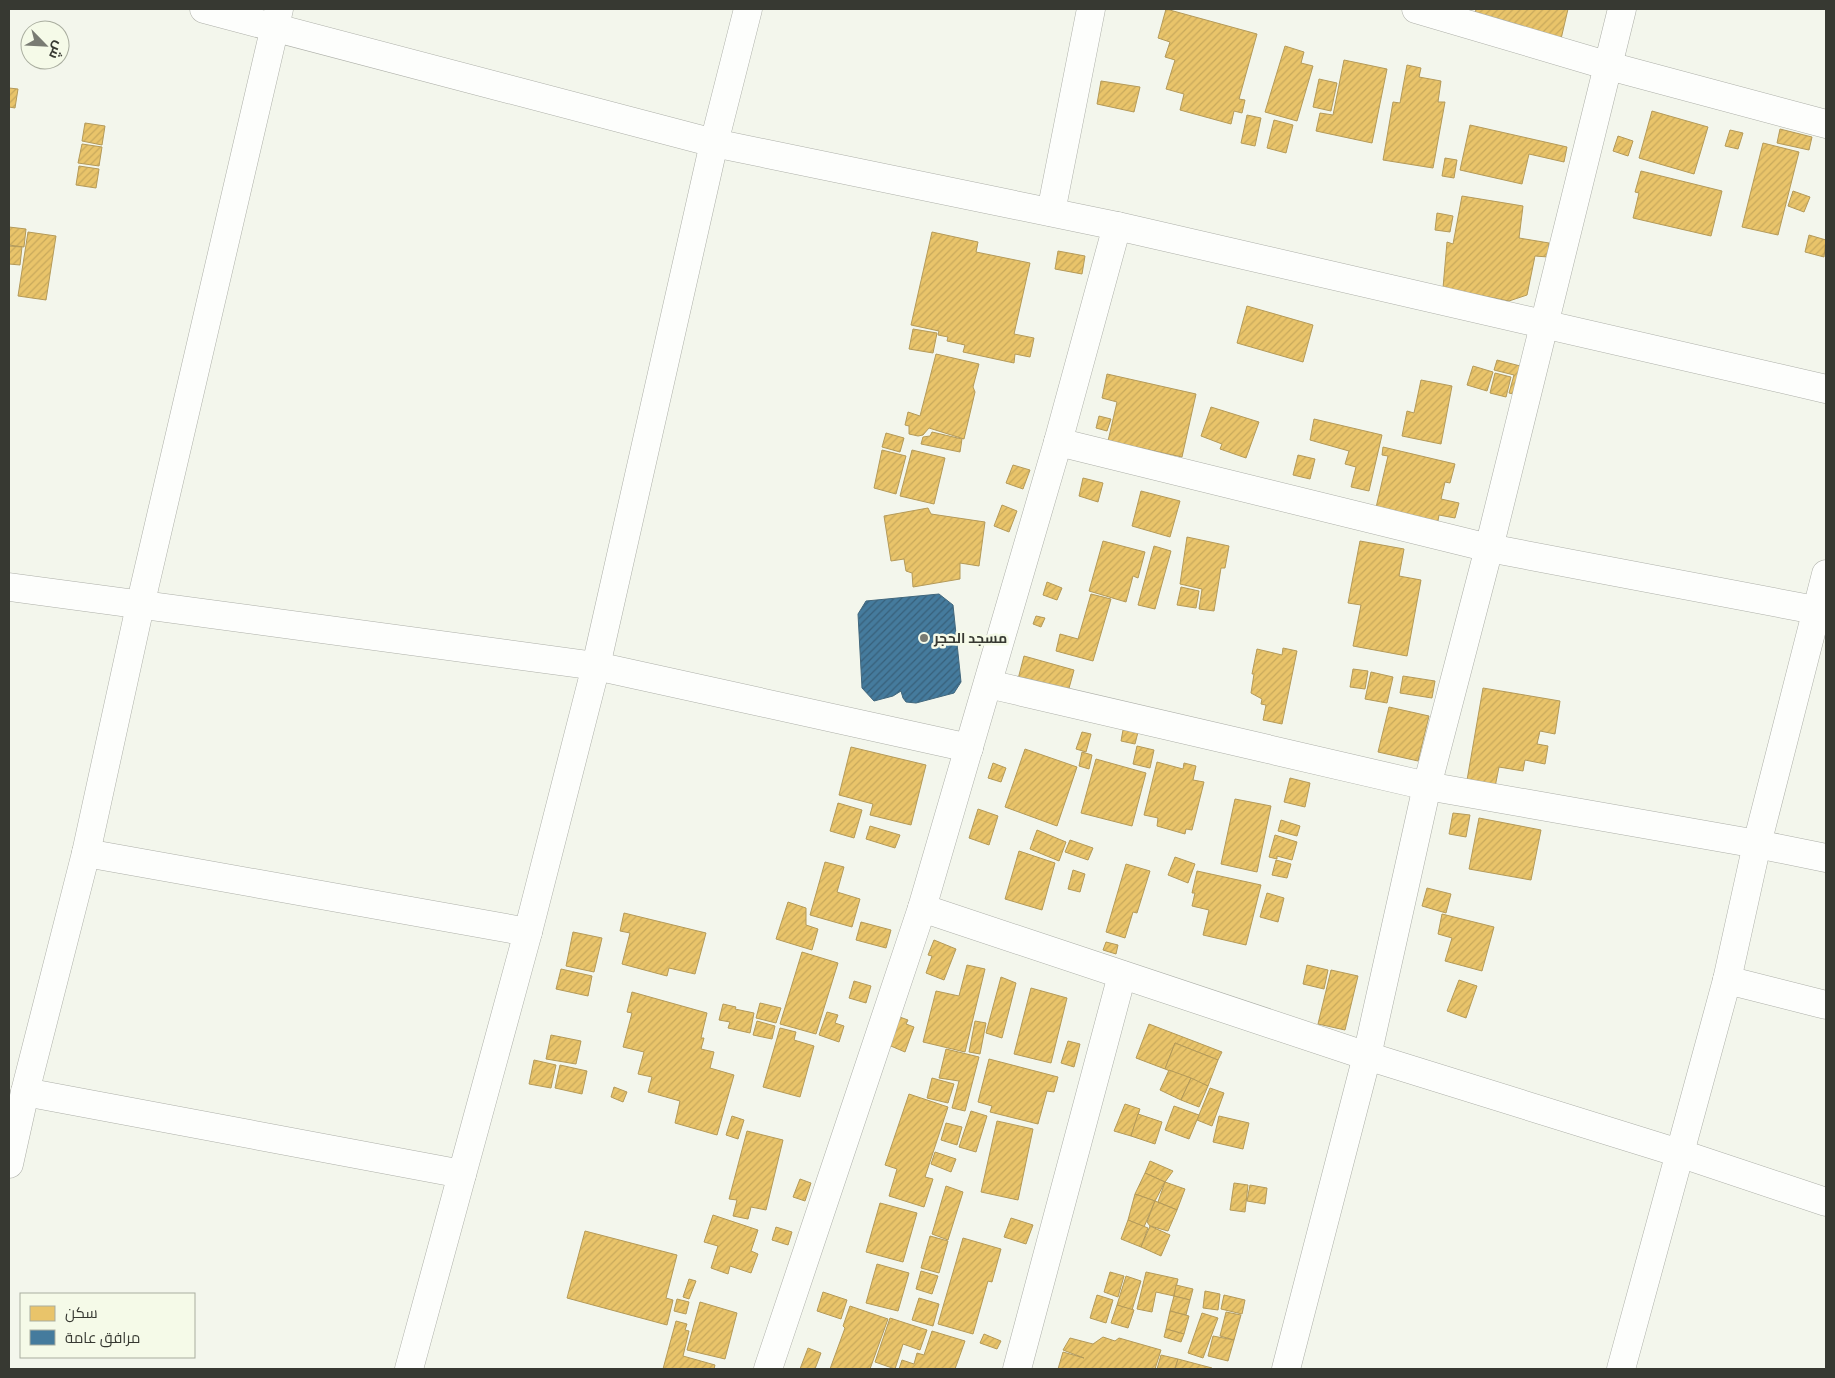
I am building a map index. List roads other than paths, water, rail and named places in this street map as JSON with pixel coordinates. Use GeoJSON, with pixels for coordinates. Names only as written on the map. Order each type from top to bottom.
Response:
{"type":"FeatureCollection","features":[{"type":"Feature","properties":{"kind":"street"},"geometry":{"type":"LineString","coordinates":[[204,9],[277,17],[714,143],[1117,226],[1826,389]]}},
{"type":"Feature","properties":{"kind":"street"},"geometry":{"type":"LineString","coordinates":[[409,1369],[528,932],[596,666],[714,143],[748,9]]}},
{"type":"Feature","properties":{"kind":"street"},"geometry":{"type":"LineString","coordinates":[[1051,212],[1091,9]]}},
{"type":"Feature","properties":{"kind":"street"},"geometry":{"type":"LineString","coordinates":[[1416,9],[1608,66],[1826,124]]}},
{"type":"Feature","properties":{"kind":"street"},"geometry":{"type":"LineString","coordinates":[[1286,1369],[1367,1056],[1427,786],[1489,548],[1622,9]]}},
{"type":"Feature","properties":{"kind":"street"},"geometry":{"type":"LineString","coordinates":[[9,1164],[25,1092],[86,853],[140,606],[277,17]]}},
{"type":"Feature","properties":{"kind":"street"},"geometry":{"type":"LineString","coordinates":[[768,1369],[922,908],[1058,442],[1117,226]]}},
{"type":"Feature","properties":{"kind":"street"},"geometry":{"type":"LineString","coordinates":[[1058,442],[1489,548],[1822,611]]}},
{"type":"Feature","properties":{"kind":"street"},"geometry":{"type":"LineString","coordinates":[[1621,1369],[1727,980],[1757,844],[1822,611],[1826,574]]}},
{"type":"Feature","properties":{"kind":"street"},"geometry":{"type":"LineString","coordinates":[[9,587],[596,666],[969,748]]}},
{"type":"Feature","properties":{"kind":"street"},"geometry":{"type":"LineString","coordinates":[[988,684],[1427,786],[1757,844],[1826,858]]}},
{"type":"Feature","properties":{"kind":"street"},"geometry":{"type":"LineString","coordinates":[[86,853],[528,932]]}},
{"type":"Feature","properties":{"kind":"street"},"geometry":{"type":"LineString","coordinates":[[922,908],[1367,1056],[1679,1153],[1826,1202]]}},
{"type":"Feature","properties":{"kind":"street"},"geometry":{"type":"LineString","coordinates":[[1017,1369],[1122,975]]}},
{"type":"Feature","properties":{"kind":"street"},"geometry":{"type":"LineString","coordinates":[[1727,980],[1826,1006]]}},
{"type":"Feature","properties":{"kind":"street"},"geometry":{"type":"LineString","coordinates":[[25,1092],[462,1174]]}},
{"type":"Feature","properties":{"kind":"place","name":"مسجد الحجر"},"geometry":{"type":"Point","coordinates":[924,638]}}]}
